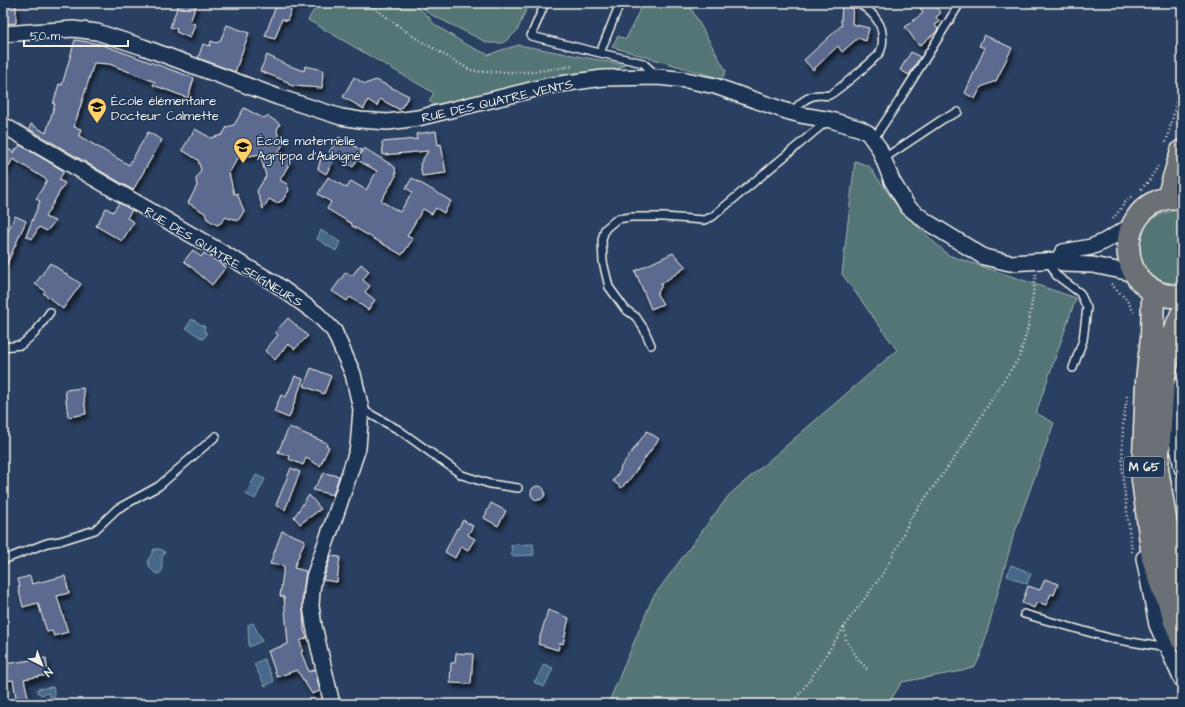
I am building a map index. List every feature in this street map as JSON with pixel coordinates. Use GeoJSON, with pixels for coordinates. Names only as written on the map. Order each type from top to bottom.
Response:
{"type":"FeatureCollection","features":[{"type":"Feature","properties":{"kind":"main road"},"geometry":{"type":"LineString","coordinates":[[1173,150],[1175,198],[1157,201],[1147,207],[1139,215],[1132,225],[1129,235],[1128,255],[1136,274],[1153,290],[1169,296],[1182,296]]}},
{"type":"Feature","properties":{"kind":"main road","name":"M 65"},"geometry":{"type":"LineString","coordinates":[[1153,290],[1152,337],[1146,381],[1143,480],[1153,558],[1175,643]]}},
{"type":"Feature","properties":{"kind":"main road","name":"M 65"},"geometry":{"type":"LineString","coordinates":[[1182,314],[1172,337],[1163,381],[1157,468],[1166,526],[1175,567],[1182,587]]}},
{"type":"Feature","properties":{"kind":"street","name":"RUE DES QUATRE VENTS"},"geometry":{"type":"LineString","coordinates":[[3,34],[73,29],[97,32],[278,97],[341,117],[360,120],[388,122],[418,118],[554,85],[603,78],[658,77],[686,80],[715,86],[792,113],[828,119],[861,129],[868,133],[879,148],[892,181],[908,207],[927,222],[984,256],[1010,263],[1048,261],[1064,264],[1093,265],[1136,274]]}},
{"type":"Feature","properties":{"kind":"street","name":"RUE DES QUATRE SEIGNEURS"},"geometry":{"type":"LineString","coordinates":[[3,125],[276,284],[317,314],[334,331],[353,374],[361,409],[358,448],[338,511],[314,577],[312,591],[311,606],[314,626],[332,704]]}},
{"type":"Feature","properties":{"kind":"street"},"geometry":{"type":"LineString","coordinates":[[1048,261],[1063,252],[1091,247],[1103,242],[1132,225]]}},
{"type":"Feature","properties":{"kind":"street"},"geometry":{"type":"LineString","coordinates":[[1182,384],[1180,391],[1177,442],[1182,468]]}},
{"type":"Feature","properties":{"kind":"street"},"geometry":{"type":"LineString","coordinates":[[1175,643],[1182,680]]}},
{"type":"Feature","properties":{"kind":"lane"},"geometry":{"type":"LineString","coordinates":[[545,3],[531,36],[643,62],[658,77]]}},
{"type":"Feature","properties":{"kind":"lane"},"geometry":{"type":"LineString","coordinates":[[600,53],[620,3]]}},
{"type":"Feature","properties":{"kind":"lane"},"geometry":{"type":"LineString","coordinates":[[792,113],[796,107],[807,98],[819,95],[828,95],[838,90],[880,53],[883,41],[882,28],[866,7],[858,3]]}},
{"type":"Feature","properties":{"kind":"lane"},"geometry":{"type":"LineString","coordinates":[[873,140],[904,95],[960,3]]}},
{"type":"Feature","properties":{"kind":"lane"},"geometry":{"type":"LineString","coordinates":[[883,159],[943,119],[958,112]]}},
{"type":"Feature","properties":{"kind":"lane"},"geometry":{"type":"LineString","coordinates":[[651,345],[644,329],[636,317],[625,309],[609,287],[603,262],[602,240],[605,230],[617,219],[631,217],[664,217],[704,220],[712,217],[828,119]]}},
{"type":"Feature","properties":{"kind":"lane"},"geometry":{"type":"LineString","coordinates":[[1048,261],[1056,275],[1080,293],[1087,308],[1083,340],[1073,368]]}},
{"type":"Feature","properties":{"kind":"lane"},"geometry":{"type":"LineString","coordinates":[[3,347],[21,345],[35,334],[50,312]]}},
{"type":"Feature","properties":{"kind":"lane"},"geometry":{"type":"LineString","coordinates":[[361,409],[399,430],[462,475],[490,484],[518,488]]}},
{"type":"Feature","properties":{"kind":"lane"},"geometry":{"type":"LineString","coordinates":[[3,560],[47,543],[60,541],[95,530],[117,509],[159,486],[216,436]]}},
{"type":"Feature","properties":{"kind":"lane"},"geometry":{"type":"LineString","coordinates":[[1024,614],[1114,639],[1175,643]]}},
{"type":"Feature","properties":{"kind":"path"},"geometry":{"type":"LineString","coordinates":[[367,3],[414,38],[470,70],[482,72],[531,72],[575,66]]}},
{"type":"Feature","properties":{"kind":"path"},"geometry":{"type":"LineString","coordinates":[[1173,150],[1173,117],[1182,72]]}},
{"type":"Feature","properties":{"kind":"path"},"geometry":{"type":"LineString","coordinates":[[1140,190],[1148,182],[1159,162]]}},
{"type":"Feature","properties":{"kind":"path"},"geometry":{"type":"LineString","coordinates":[[1111,222],[1127,200],[1135,193]]}},
{"type":"Feature","properties":{"kind":"path"},"geometry":{"type":"LineString","coordinates":[[791,704],[807,684],[844,627],[882,575],[899,544],[910,519],[961,449],[1019,358],[1028,328],[1035,287],[1048,261]]}},
{"type":"Feature","properties":{"kind":"path"},"geometry":{"type":"LineString","coordinates":[[844,627],[846,640],[858,659],[868,670]]}},
{"type":"Feature","properties":{"kind":"green space"},"geometry":{"type":"Polygon","coordinates":[[[318,3],[413,3],[428,16],[434,24],[465,44],[489,55],[519,45],[625,65],[616,70],[553,80],[434,105],[429,101],[434,93],[308,20],[318,3]]]}},
{"type":"Feature","properties":{"kind":"green space"},"geometry":{"type":"Polygon","coordinates":[[[417,3],[529,3],[517,31],[503,43],[488,43],[430,14],[417,3]]]}},
{"type":"Feature","properties":{"kind":"green space"},"geometry":{"type":"Polygon","coordinates":[[[643,3],[688,3],[726,71],[722,79],[612,47],[618,36],[626,39],[643,3]]]}},
{"type":"Feature","properties":{"kind":"green space"},"geometry":{"type":"Polygon","coordinates":[[[855,161],[869,166],[900,210],[948,255],[1076,298],[1036,413],[1054,423],[1013,537],[981,654],[975,667],[962,671],[902,682],[888,704],[608,704],[653,597],[729,495],[897,350],[842,274],[855,161]]]}},
{"type":"Feature","properties":{"kind":"green space"},"geometry":{"type":"Polygon","coordinates":[[[1174,211],[1182,213],[1182,282],[1165,282],[1152,276],[1143,266],[1139,253],[1139,239],[1145,227],[1156,217],[1174,211]]]}},
{"type":"Feature","properties":{"kind":"water"},"geometry":{"type":"Polygon","coordinates":[[[321,230],[340,242],[336,251],[317,239],[321,230]]]}},
{"type":"Feature","properties":{"kind":"water"},"geometry":{"type":"Polygon","coordinates":[[[192,319],[205,327],[204,330],[207,334],[203,339],[186,328],[192,319]]]}},
{"type":"Feature","properties":{"kind":"water"},"geometry":{"type":"Polygon","coordinates":[[[256,475],[265,479],[255,499],[246,494],[256,475]]]}},
{"type":"Feature","properties":{"kind":"water"},"geometry":{"type":"Polygon","coordinates":[[[533,544],[534,555],[512,556],[511,545],[533,544]]]}},
{"type":"Feature","properties":{"kind":"water"},"geometry":{"type":"Polygon","coordinates":[[[154,549],[160,549],[165,552],[162,558],[162,571],[156,574],[150,568],[148,561],[154,549]]]}},
{"type":"Feature","properties":{"kind":"water"},"geometry":{"type":"Polygon","coordinates":[[[1011,565],[1031,573],[1027,584],[1007,576],[1011,565]]]}},
{"type":"Feature","properties":{"kind":"water"},"geometry":{"type":"Polygon","coordinates":[[[253,623],[262,641],[249,647],[248,625],[253,623]]]}},
{"type":"Feature","properties":{"kind":"water"},"geometry":{"type":"Polygon","coordinates":[[[264,659],[274,681],[265,686],[254,664],[264,659]]]}},
{"type":"Feature","properties":{"kind":"water"},"geometry":{"type":"Polygon","coordinates":[[[544,664],[553,668],[544,687],[534,682],[544,664]]]}},
{"type":"Feature","properties":{"kind":"water"},"geometry":{"type":"Polygon","coordinates":[[[53,687],[55,696],[50,697],[49,693],[41,695],[38,693],[37,689],[53,687]]]}},
{"type":"Feature","properties":{"kind":"building"},"geometry":{"type":"Polygon","coordinates":[[[3,3],[16,3],[16,23],[3,24],[3,3]]]}},
{"type":"Feature","properties":{"kind":"building"},"geometry":{"type":"Polygon","coordinates":[[[179,3],[197,3],[190,22],[195,24],[190,38],[176,32],[177,29],[170,27],[179,3]]]}},
{"type":"Feature","properties":{"kind":"building"},"geometry":{"type":"Polygon","coordinates":[[[277,3],[294,3],[287,21],[282,19],[275,39],[265,36],[277,3]]]}},
{"type":"Feature","properties":{"kind":"building"},"geometry":{"type":"Polygon","coordinates":[[[842,3],[853,3],[852,24],[869,28],[866,41],[858,38],[842,52],[838,46],[813,70],[804,60],[842,25],[842,3]]]}},
{"type":"Feature","properties":{"kind":"building"},"geometry":{"type":"Polygon","coordinates":[[[917,3],[933,3],[941,13],[936,17],[940,22],[935,25],[938,29],[919,46],[905,27],[923,13],[917,3]]]}},
{"type":"Feature","properties":{"kind":"building"},"geometry":{"type":"Polygon","coordinates":[[[227,25],[249,33],[235,72],[198,58],[203,44],[210,46],[211,41],[217,43],[220,41],[227,25]]]}},
{"type":"Feature","properties":{"kind":"building"},"geometry":{"type":"Polygon","coordinates":[[[984,35],[1012,48],[996,81],[981,87],[975,99],[965,93],[985,48],[979,46],[984,35]]]}},
{"type":"Feature","properties":{"kind":"building"},"geometry":{"type":"Polygon","coordinates":[[[75,40],[100,44],[194,78],[188,98],[153,85],[155,82],[109,64],[94,63],[74,127],[81,129],[79,136],[129,165],[148,132],[162,140],[133,190],[29,129],[31,124],[46,133],[55,104],[53,104],[59,84],[62,85],[75,40]]]}},
{"type":"Feature","properties":{"kind":"building"},"geometry":{"type":"Polygon","coordinates":[[[911,52],[920,57],[909,75],[900,70],[911,52]]]}},
{"type":"Feature","properties":{"kind":"building"},"geometry":{"type":"Polygon","coordinates":[[[267,55],[287,65],[304,71],[305,66],[323,70],[322,88],[293,86],[288,84],[288,82],[260,71],[267,55]]]}},
{"type":"Feature","properties":{"kind":"building"},"geometry":{"type":"Polygon","coordinates":[[[354,77],[365,84],[376,80],[409,96],[400,110],[380,99],[377,106],[368,100],[364,109],[343,97],[354,77]]]}},
{"type":"Feature","properties":{"kind":"building"},"geometry":{"type":"Polygon","coordinates":[[[244,108],[263,118],[268,116],[280,124],[277,130],[279,140],[284,143],[278,153],[291,161],[280,180],[287,184],[289,190],[282,201],[276,203],[269,199],[263,209],[257,191],[266,176],[260,154],[238,158],[229,173],[234,194],[237,193],[244,211],[238,221],[226,217],[217,225],[207,219],[205,213],[188,203],[197,186],[196,179],[201,170],[198,160],[182,150],[195,129],[211,138],[222,135],[227,127],[234,125],[244,108]]]}},
{"type":"Feature","properties":{"kind":"building"},"geometry":{"type":"Polygon","coordinates":[[[436,131],[438,145],[441,144],[446,173],[422,176],[420,164],[428,151],[383,155],[382,142],[417,139],[416,134],[436,131]]]}},
{"type":"Feature","properties":{"kind":"building"},"geometry":{"type":"Polygon","coordinates":[[[339,137],[362,151],[364,148],[395,167],[396,176],[381,201],[400,212],[412,192],[406,188],[412,178],[451,201],[444,213],[436,208],[432,214],[423,209],[407,236],[413,239],[402,255],[352,226],[352,224],[327,209],[331,202],[318,194],[328,177],[347,188],[351,181],[366,190],[377,171],[357,160],[353,167],[329,152],[339,137]]]}},
{"type":"Feature","properties":{"kind":"building"},"geometry":{"type":"Polygon","coordinates":[[[3,145],[14,153],[20,145],[64,171],[59,180],[65,183],[45,217],[55,221],[47,231],[39,227],[32,239],[26,236],[40,201],[36,199],[47,180],[13,159],[3,176],[3,145]]]}},
{"type":"Feature","properties":{"kind":"building"},"geometry":{"type":"Polygon","coordinates":[[[322,154],[333,162],[326,174],[318,169],[322,154]]]}},
{"type":"Feature","properties":{"kind":"building"},"geometry":{"type":"Polygon","coordinates":[[[119,203],[132,210],[127,218],[134,222],[122,241],[96,226],[106,208],[113,212],[119,203]]]}},
{"type":"Feature","properties":{"kind":"building"},"geometry":{"type":"Polygon","coordinates":[[[15,216],[26,221],[3,273],[3,242],[15,216]]]}},
{"type":"Feature","properties":{"kind":"building"},"geometry":{"type":"Polygon","coordinates":[[[193,250],[201,257],[204,253],[226,267],[212,285],[184,261],[193,250]]]}},
{"type":"Feature","properties":{"kind":"building"},"geometry":{"type":"Polygon","coordinates":[[[673,253],[686,267],[661,284],[657,294],[663,304],[651,309],[635,271],[673,253]]]}},
{"type":"Feature","properties":{"kind":"building"},"geometry":{"type":"Polygon","coordinates":[[[50,263],[81,284],[63,309],[43,293],[45,291],[35,284],[50,263]]]}},
{"type":"Feature","properties":{"kind":"building"},"geometry":{"type":"Polygon","coordinates":[[[361,264],[369,271],[363,280],[370,286],[365,292],[375,300],[368,310],[350,297],[347,301],[332,291],[346,272],[352,276],[361,264]]]}},
{"type":"Feature","properties":{"kind":"building"},"geometry":{"type":"Polygon","coordinates":[[[288,318],[308,336],[295,349],[288,344],[275,360],[265,351],[278,335],[275,332],[288,318]]]}},
{"type":"Feature","properties":{"kind":"building"},"geometry":{"type":"Polygon","coordinates":[[[311,368],[331,376],[324,394],[304,386],[311,368]]]}},
{"type":"Feature","properties":{"kind":"building"},"geometry":{"type":"Polygon","coordinates":[[[295,376],[303,379],[289,418],[274,412],[281,395],[286,397],[295,376]]]}},
{"type":"Feature","properties":{"kind":"building"},"geometry":{"type":"Polygon","coordinates":[[[83,388],[86,414],[68,417],[65,390],[83,388]]]}},
{"type":"Feature","properties":{"kind":"building"},"geometry":{"type":"Polygon","coordinates":[[[289,427],[327,443],[326,445],[329,447],[320,466],[306,458],[303,465],[289,459],[290,456],[278,452],[289,427]]]}},
{"type":"Feature","properties":{"kind":"building"},"geometry":{"type":"Polygon","coordinates":[[[647,431],[659,439],[622,488],[613,481],[621,469],[620,468],[647,431]]]}},
{"type":"Feature","properties":{"kind":"building"},"geometry":{"type":"Polygon","coordinates":[[[291,468],[300,472],[285,510],[276,505],[291,468]]]}},
{"type":"Feature","properties":{"kind":"building"},"geometry":{"type":"Polygon","coordinates":[[[324,473],[339,476],[333,495],[313,490],[324,473]]]}},
{"type":"Feature","properties":{"kind":"building"},"geometry":{"type":"Polygon","coordinates":[[[538,486],[543,488],[545,493],[543,498],[538,500],[533,498],[531,493],[533,488],[538,486]]]}},
{"type":"Feature","properties":{"kind":"building"},"geometry":{"type":"Polygon","coordinates":[[[309,495],[321,509],[300,524],[294,517],[309,495]]]}},
{"type":"Feature","properties":{"kind":"building"},"geometry":{"type":"Polygon","coordinates":[[[491,503],[506,511],[498,526],[484,518],[491,503]]]}},
{"type":"Feature","properties":{"kind":"building"},"geometry":{"type":"Polygon","coordinates":[[[463,520],[473,526],[468,535],[475,539],[468,550],[461,546],[455,558],[445,552],[457,528],[458,529],[463,520]]]}},
{"type":"Feature","properties":{"kind":"building"},"geometry":{"type":"Polygon","coordinates":[[[282,531],[305,540],[294,568],[306,571],[302,593],[304,630],[307,638],[300,641],[303,651],[301,652],[309,672],[315,669],[320,691],[312,694],[297,670],[277,677],[268,651],[288,644],[284,597],[280,596],[284,566],[270,564],[282,531]]]}},
{"type":"Feature","properties":{"kind":"building"},"geometry":{"type":"Polygon","coordinates":[[[331,556],[340,557],[337,582],[323,580],[331,556]]]}},
{"type":"Feature","properties":{"kind":"building"},"geometry":{"type":"Polygon","coordinates":[[[30,576],[32,584],[65,576],[69,593],[57,596],[68,632],[54,636],[52,631],[47,632],[38,603],[23,607],[18,587],[20,587],[18,579],[30,576]]]}},
{"type":"Feature","properties":{"kind":"building"},"geometry":{"type":"Polygon","coordinates":[[[1045,579],[1058,584],[1054,595],[1051,594],[1046,605],[1037,602],[1034,608],[1022,603],[1028,586],[1040,590],[1045,579]]]}},
{"type":"Feature","properties":{"kind":"building"},"geometry":{"type":"Polygon","coordinates":[[[548,610],[569,618],[563,644],[560,643],[558,650],[538,644],[548,610]]]}},
{"type":"Feature","properties":{"kind":"building"},"geometry":{"type":"Polygon","coordinates":[[[456,653],[473,654],[471,684],[450,683],[451,663],[455,663],[456,653]]]}},
{"type":"Feature","properties":{"kind":"building"},"geometry":{"type":"Polygon","coordinates":[[[46,658],[48,675],[24,679],[29,701],[17,703],[13,680],[6,681],[4,664],[46,658]]]}},
{"type":"Feature","properties":{"kind":"place","name":"École élémentaire Docteur Calmette"},"geometry":{"type":"Point","coordinates":[97,124]}},
{"type":"Feature","properties":{"kind":"place","name":"École maternelle Agrippa d'Aubigné"},"geometry":{"type":"Point","coordinates":[243,164]}}]}
